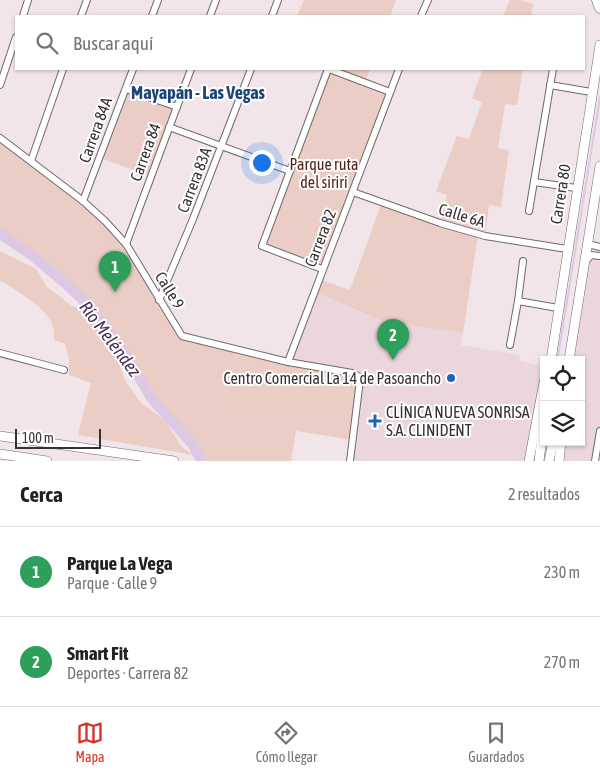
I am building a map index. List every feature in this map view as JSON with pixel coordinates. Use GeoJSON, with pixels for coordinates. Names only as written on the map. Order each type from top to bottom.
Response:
{"type":"FeatureCollection","features":[{"type":"Feature","properties":{"kind":"main road"},"geometry":{"type":"LineString","coordinates":[[597,0],[600,8]]}},
{"type":"Feature","properties":{"kind":"main road","name":"Carrera 80"},"geometry":{"type":"LineString","coordinates":[[551,356],[600,44]]}},
{"type":"Feature","properties":{"kind":"main road"},"geometry":{"type":"LineString","coordinates":[[570,356],[600,166]]}},
{"type":"Feature","properties":{"kind":"main road"},"geometry":{"type":"LineString","coordinates":[[528,461],[540,401]]}},
{"type":"Feature","properties":{"kind":"main road"},"geometry":{"type":"LineString","coordinates":[[0,436],[174,461]]}},
{"type":"Feature","properties":{"kind":"main road"},"geometry":{"type":"LineString","coordinates":[[539,461],[541,446]]}},
{"type":"Feature","properties":{"kind":"main road"},"geometry":{"type":"LineString","coordinates":[[549,461],[552,446]]}},
{"type":"Feature","properties":{"kind":"main road"},"geometry":{"type":"LineString","coordinates":[[558,461],[560,446]]}},
{"type":"Feature","properties":{"kind":"main road"},"geometry":{"type":"LineString","coordinates":[[0,454],[47,461]]}},
{"type":"Feature","properties":{"kind":"street"},"geometry":{"type":"LineString","coordinates":[[23,15],[28,0]]}},
{"type":"Feature","properties":{"kind":"street"},"geometry":{"type":"LineString","coordinates":[[81,15],[87,0]]}},
{"type":"Feature","properties":{"kind":"street"},"geometry":{"type":"LineString","coordinates":[[152,15],[158,0]]}},
{"type":"Feature","properties":{"kind":"street"},"geometry":{"type":"LineString","coordinates":[[210,15],[216,0]]}},
{"type":"Feature","properties":{"kind":"street"},"geometry":{"type":"LineString","coordinates":[[272,15],[278,0]]}},
{"type":"Feature","properties":{"kind":"street"},"geometry":{"type":"LineString","coordinates":[[421,15],[428,0]]}},
{"type":"Feature","properties":{"kind":"street"},"geometry":{"type":"LineString","coordinates":[[0,85],[15,40]]}},
{"type":"Feature","properties":{"kind":"street"},"geometry":{"type":"LineString","coordinates":[[31,161],[63,70]]}},
{"type":"Feature","properties":{"kind":"street","name":"Carrera 84A"},"geometry":{"type":"LineString","coordinates":[[83,201],[132,70]]}},
{"type":"Feature","properties":{"kind":"street","name":"Carrera 84"},"geometry":{"type":"LineString","coordinates":[[126,244],[191,70]]}},
{"type":"Feature","properties":{"kind":"street","name":"Carrera 83A"},"geometry":{"type":"LineString","coordinates":[[159,300],[222,146],[251,70]]}},
{"type":"Feature","properties":{"kind":"street"},"geometry":{"type":"LineString","coordinates":[[322,269],[262,246],[328,70]]}},
{"type":"Feature","properties":{"kind":"street"},"geometry":{"type":"LineString","coordinates":[[331,70],[390,92]]}},
{"type":"Feature","properties":{"kind":"street","name":"Carrera 82"},"geometry":{"type":"LineString","coordinates":[[288,362],[399,70]]}},
{"type":"Feature","properties":{"kind":"street"},"geometry":{"type":"LineString","coordinates":[[530,210],[554,70]]}},
{"type":"Feature","properties":{"kind":"street"},"geometry":{"type":"LineString","coordinates":[[550,85],[592,92]]}},
{"type":"Feature","properties":{"kind":"street"},"geometry":{"type":"LineString","coordinates":[[126,88],[177,107]]}},
{"type":"Feature","properties":{"kind":"street"},"geometry":{"type":"LineString","coordinates":[[169,127],[290,171]]}},
{"type":"Feature","properties":{"kind":"street","name":"Calle 9"},"geometry":{"type":"LineString","coordinates":[[0,138],[83,201],[105,221],[126,244],[182,336],[288,362],[352,373],[358,376],[360,380],[350,461]]}},
{"type":"Feature","properties":{"kind":"street"},"geometry":{"type":"LineString","coordinates":[[534,182],[576,188]]}},
{"type":"Feature","properties":{"kind":"street","name":"Calle 6A"},"geometry":{"type":"LineString","coordinates":[[353,192],[482,236],[567,249]]}},
{"type":"Feature","properties":{"kind":"street"},"geometry":{"type":"LineString","coordinates":[[588,244],[600,247]]}},
{"type":"Feature","properties":{"kind":"street"},"geometry":{"type":"LineString","coordinates":[[585,262],[591,255],[600,256]]}},
{"type":"Feature","properties":{"kind":"street"},"geometry":{"type":"LineString","coordinates":[[510,345],[523,261]]}},
{"type":"Feature","properties":{"kind":"street"},"geometry":{"type":"LineString","coordinates":[[518,301],[558,308]]}},
{"type":"Feature","properties":{"kind":"street"},"geometry":{"type":"LineString","coordinates":[[0,353],[64,370]]}},
{"type":"Feature","properties":{"kind":"street"},"geometry":{"type":"LineString","coordinates":[[595,461],[600,431]]}},
{"type":"Feature","properties":{"kind":"shaded area"},"geometry":{"type":"Polygon","coordinates":[[[600,256],[600,431],[595,461],[559,461],[561,446],[585,446],[585,356],[572,356],[589,257],[600,256]]]}},
{"type":"Feature","properties":{"kind":"shaded area","name":"Centro Comercial La 14 de Pasoancho"},"geometry":{"type":"Polygon","coordinates":[[[315,292],[381,321],[463,333],[461,345],[520,355],[519,361],[540,365],[540,403],[529,461],[350,461],[360,380],[288,362],[315,292]]]}},
{"type":"Feature","properties":{"kind":"green space"},"geometry":{"type":"Polygon","coordinates":[[[304,0],[396,0],[390,15],[297,15],[304,0]]]}},
{"type":"Feature","properties":{"kind":"green space"},"geometry":{"type":"Polygon","coordinates":[[[510,0],[520,0],[533,4],[531,15],[503,15],[510,0]]]}},
{"type":"Feature","properties":{"kind":"green space","name":"Parque ruta del siriri"},"geometry":{"type":"Polygon","coordinates":[[[328,70],[370,70],[365,82],[390,92],[322,269],[262,246],[328,70]]]}},
{"type":"Feature","properties":{"kind":"green space"},"geometry":{"type":"Polygon","coordinates":[[[483,70],[523,70],[517,105],[505,104],[498,148],[509,150],[501,207],[489,205],[485,236],[478,235],[463,333],[382,321],[315,292],[319,279],[350,290],[382,202],[440,223],[447,195],[436,191],[457,136],[469,139],[482,102],[472,98],[483,70]]]}},
{"type":"Feature","properties":{"kind":"green space"},"geometry":{"type":"Polygon","coordinates":[[[126,89],[177,107],[151,176],[100,158],[126,89]]]}},
{"type":"Feature","properties":{"kind":"green space"},"geometry":{"type":"Polygon","coordinates":[[[0,138],[83,201],[126,244],[182,336],[358,376],[352,440],[296,431],[291,461],[201,461],[193,445],[151,398],[126,354],[96,316],[106,348],[117,358],[126,382],[141,403],[165,420],[181,446],[193,455],[78,435],[91,383],[69,375],[69,359],[65,344],[54,340],[52,324],[44,312],[13,288],[0,281],[0,251],[36,269],[47,287],[72,306],[95,315],[62,281],[0,234],[0,138]]]}},
{"type":"Feature","properties":{"kind":"waterway"},"geometry":{"type":"LineString","coordinates":[[558,356],[600,97]]}},
{"type":"Feature","properties":{"kind":"waterway","name":"Río Meléndez"},"geometry":{"type":"LineString","coordinates":[[0,234],[31,255],[85,302],[126,355],[151,398],[193,445],[201,461]]}},
{"type":"Feature","properties":{"kind":"place","name":"Parque La Vega"},"geometry":{"type":"Point","coordinates":[115,292]}},
{"type":"Feature","properties":{"kind":"place","name":"Smart Fit"},"geometry":{"type":"Point","coordinates":[393,360]}},
{"type":"Feature","properties":{"kind":"place","name":"Centro Comercial La 14 de Pasoancho"},"geometry":{"type":"Point","coordinates":[451,378]}},
{"type":"Feature","properties":{"kind":"place","name":"CLÍNICA NUEVA SONRISA S.A. CLINIDENT"},"geometry":{"type":"Point","coordinates":[375,421]}},
{"type":"Feature","properties":{"kind":"district","name":"Mayapán - Las Vegas"},"geometry":{"type":"Point","coordinates":[198,93]}}]}
